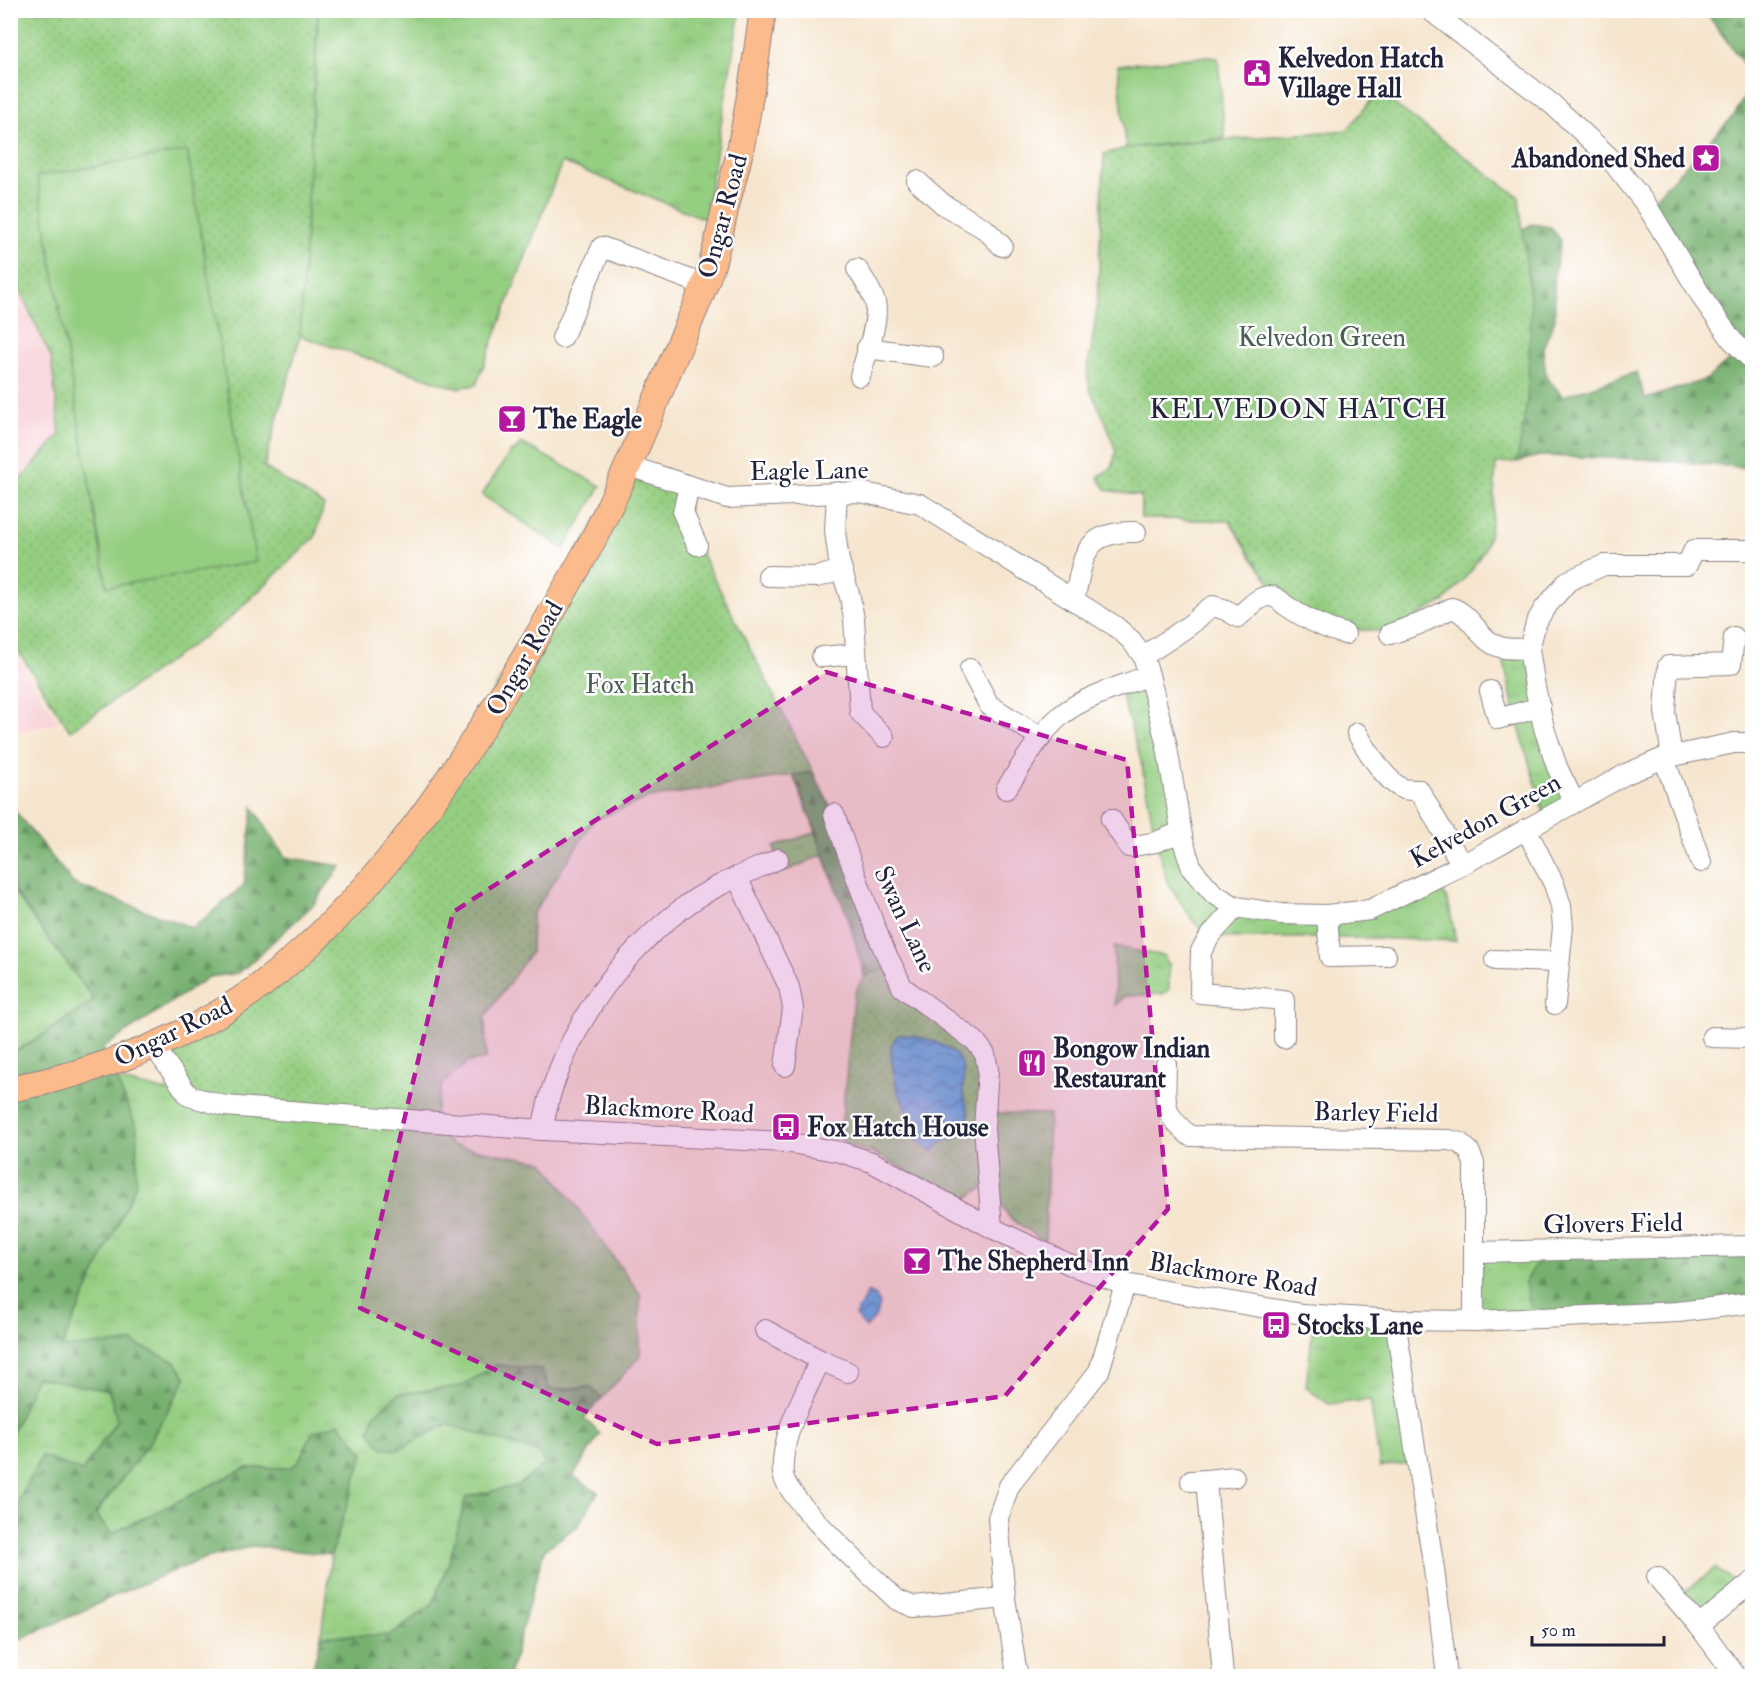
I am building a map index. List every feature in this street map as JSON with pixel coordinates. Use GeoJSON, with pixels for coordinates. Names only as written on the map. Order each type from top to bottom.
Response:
{"type":"FeatureCollection","features":[{"type":"Feature","properties":{"kind":"main road","name":"Ongar Road"},"geometry":{"type":"LineString","coordinates":[[10,1089],[54,1081],[153,1045],[211,1018],[260,986],[309,944],[355,898],[398,849],[431,806],[472,746],[591,544],[629,466],[712,264],[743,138],[763,10]]}},
{"type":"Feature","properties":{"kind":"street"},"geometry":{"type":"LineString","coordinates":[[1430,10],[1553,105],[1608,156],[1647,206],[1705,302],[1732,340],[1752,360]]}},
{"type":"Feature","properties":{"kind":"street"},"geometry":{"type":"LineString","coordinates":[[917,181],[944,205],[985,229],[1002,246]]}},
{"type":"Feature","properties":{"kind":"street"},"geometry":{"type":"LineString","coordinates":[[562,338],[602,247],[704,285]]}},
{"type":"Feature","properties":{"kind":"street"},"geometry":{"type":"LineString","coordinates":[[857,269],[876,304],[860,376]]}},
{"type":"Feature","properties":{"kind":"street"},"geometry":{"type":"LineString","coordinates":[[867,348],[933,357]]}},
{"type":"Feature","properties":{"kind":"street","name":"Eagle Lane"},"geometry":{"type":"LineString","coordinates":[[629,466],[727,498],[837,492],[866,493],[920,504],[1115,626],[1131,640],[1143,656],[1166,742],[1179,822]]}},
{"type":"Feature","properties":{"kind":"street"},"geometry":{"type":"LineString","coordinates":[[689,486],[682,513],[697,546]]}},
{"type":"Feature","properties":{"kind":"street"},"geometry":{"type":"LineString","coordinates":[[837,492],[836,531],[842,570],[854,619],[860,712],[884,737]]}},
{"type":"Feature","properties":{"kind":"street"},"geometry":{"type":"LineString","coordinates":[[1074,601],[1085,553],[1096,539],[1115,532],[1136,532]]}},
{"type":"Feature","properties":{"kind":"street"},"geometry":{"type":"LineString","coordinates":[[1574,802],[1557,767],[1540,707],[1529,649],[1536,623],[1544,609],[1568,581],[1604,565],[1688,565],[1694,550],[1752,550]]}},
{"type":"Feature","properties":{"kind":"street"},"geometry":{"type":"LineString","coordinates":[[768,576],[817,577],[842,570]]}},
{"type":"Feature","properties":{"kind":"street"},"geometry":{"type":"LineString","coordinates":[[1143,656],[1176,635],[1213,606],[1238,617],[1261,598],[1269,596],[1324,628],[1344,634]]}},
{"type":"Feature","properties":{"kind":"street"},"geometry":{"type":"LineString","coordinates":[[1390,634],[1419,624],[1452,608],[1461,611],[1487,641],[1501,648],[1529,649]]}},
{"type":"Feature","properties":{"kind":"street"},"geometry":{"type":"LineString","coordinates":[[1701,862],[1668,757],[1665,712],[1668,666],[1731,664],[1734,637]]}},
{"type":"Feature","properties":{"kind":"street"},"geometry":{"type":"LineString","coordinates":[[822,657],[856,654]]}},
{"type":"Feature","properties":{"kind":"street"},"geometry":{"type":"LineString","coordinates":[[970,669],[989,705],[1041,738]]}},
{"type":"Feature","properties":{"kind":"street"},"geometry":{"type":"LineString","coordinates":[[1006,789],[1056,719],[1077,704],[1149,675]]}},
{"type":"Feature","properties":{"kind":"street"},"geometry":{"type":"LineString","coordinates":[[1490,691],[1498,719],[1540,707]]}},
{"type":"Feature","properties":{"kind":"street"},"geometry":{"type":"LineString","coordinates":[[1357,732],[1375,762],[1397,785],[1405,790],[1419,790],[1462,865]]}},
{"type":"Feature","properties":{"kind":"street","name":"Kelvedon Green"},"geometry":{"type":"LineString","coordinates":[[1179,822],[1192,869],[1214,894],[1236,907],[1281,914],[1327,915],[1370,910],[1462,865],[1626,774],[1668,757],[1734,743],[1752,743]]}},
{"type":"Feature","properties":{"kind":"street","name":"Swan Lane"},"geometry":{"type":"LineString","coordinates":[[834,814],[861,891],[902,987],[975,1041],[985,1054],[988,1070],[984,1128],[992,1228]]}},
{"type":"Feature","properties":{"kind":"street"},"geometry":{"type":"LineString","coordinates":[[1111,819],[1129,847],[1156,842],[1179,822]]}},
{"type":"Feature","properties":{"kind":"street"},"geometry":{"type":"LineString","coordinates":[[1526,829],[1554,884],[1561,906],[1563,927],[1558,962],[1556,1004]]}},
{"type":"Feature","properties":{"kind":"street"},"geometry":{"type":"LineString","coordinates":[[542,1130],[552,1087],[573,1036],[600,991],[620,966],[685,906],[737,877],[778,859]]}},
{"type":"Feature","properties":{"kind":"street"},"geometry":{"type":"LineString","coordinates":[[737,877],[789,987],[792,1008],[785,1066]]}},
{"type":"Feature","properties":{"kind":"street"},"geometry":{"type":"LineString","coordinates":[[1236,907],[1210,936],[1201,951],[1200,993],[1284,1000],[1284,1038]]}},
{"type":"Feature","properties":{"kind":"street"},"geometry":{"type":"LineString","coordinates":[[1327,915],[1330,957],[1386,956]]}},
{"type":"Feature","properties":{"kind":"street"},"geometry":{"type":"LineString","coordinates":[[1495,960],[1558,962]]}},
{"type":"Feature","properties":{"kind":"street"},"geometry":{"type":"LineString","coordinates":[[1712,1037],[1752,1038]]}},
{"type":"Feature","properties":{"kind":"street","name":"Blackmore Road"},"geometry":{"type":"LineString","coordinates":[[153,1045],[189,1096],[225,1107],[542,1130],[786,1142],[840,1152],[872,1162],[992,1228],[1073,1266],[1125,1284],[1302,1314],[1395,1320],[1474,1321],[1678,1312],[1752,1303]]}},
{"type":"Feature","properties":{"kind":"street","name":"Barley Field"},"geometry":{"type":"LineString","coordinates":[[1166,1064],[1168,1114],[1190,1136],[1449,1140],[1460,1143],[1469,1151],[1474,1163],[1474,1321]]}},
{"type":"Feature","properties":{"kind":"street","name":"Glovers Field"},"geometry":{"type":"LineString","coordinates":[[1475,1252],[1752,1246]]}},
{"type":"Feature","properties":{"kind":"street"},"geometry":{"type":"LineString","coordinates":[[1019,1677],[1005,1598],[998,1518],[1009,1486],[1099,1371],[1125,1284]]}},
{"type":"Feature","properties":{"kind":"street"},"geometry":{"type":"LineString","coordinates":[[1395,1320],[1434,1569],[1447,1677]]}},
{"type":"Feature","properties":{"kind":"street"},"geometry":{"type":"LineString","coordinates":[[765,1330],[820,1360],[848,1372]]}},
{"type":"Feature","properties":{"kind":"street"},"geometry":{"type":"LineString","coordinates":[[820,1360],[794,1417],[784,1448],[783,1476],[804,1509],[897,1600],[906,1604],[914,1607],[1005,1598]]}},
{"type":"Feature","properties":{"kind":"street"},"geometry":{"type":"LineString","coordinates":[[1223,1677],[1199,1480],[1234,1477]]}},
{"type":"Feature","properties":{"kind":"street"},"geometry":{"type":"LineString","coordinates":[[1657,1577],[1699,1626],[1736,1677]]}},
{"type":"Feature","properties":{"kind":"street"},"geometry":{"type":"LineString","coordinates":[[1699,1626],[1752,1582]]}},
{"type":"Feature","properties":{"kind":"highlighted area"},"geometry":{"type":"Polygon","coordinates":[[[826,672],[1127,760],[1168,1209],[1005,1396],[657,1444],[360,1308],[453,912],[826,672]]]}},
{"type":"Feature","properties":{"kind":"shaded area"},"geometry":{"type":"Polygon","coordinates":[[[10,271],[51,358],[60,434],[27,473],[11,484],[10,271]]]}},
{"type":"Feature","properties":{"kind":"shaded area"},"geometry":{"type":"Polygon","coordinates":[[[11,646],[58,723],[11,734],[11,646]]]}},
{"type":"Feature","properties":{"kind":"green space"},"geometry":{"type":"Polygon","coordinates":[[[10,11],[318,11],[300,336],[264,467],[324,505],[315,537],[228,620],[70,731],[11,640],[11,484],[27,473],[60,434],[51,358],[11,271],[10,11]]]}},
{"type":"Feature","properties":{"kind":"green space"},"geometry":{"type":"Polygon","coordinates":[[[318,11],[740,11],[705,219],[562,162],[476,385],[456,388],[300,336],[318,11]]]}},
{"type":"Feature","properties":{"kind":"green space"},"geometry":{"type":"Polygon","coordinates":[[[1705,11],[1752,11],[1752,76],[1705,11]]]}},
{"type":"Feature","properties":{"kind":"green space"},"geometry":{"type":"Polygon","coordinates":[[[1211,56],[1218,58],[1225,138],[1126,148],[1118,65],[1211,56]]]}},
{"type":"Feature","properties":{"kind":"green space"},"geometry":{"type":"Polygon","coordinates":[[[1752,84],[1752,468],[1643,459],[1539,456],[1517,462],[1496,462],[1238,533],[1230,521],[1141,518],[1141,496],[1107,490],[1098,477],[1112,468],[1116,452],[1532,224],[1550,227],[1561,240],[1554,277],[1555,319],[1543,348],[1546,377],[1563,396],[1637,372],[1645,399],[1707,379],[1741,350],[1647,206],[1734,115],[1752,84]]]}},
{"type":"Feature","properties":{"kind":"green space","name":"Kelvedon Green"},"geometry":{"type":"Polygon","coordinates":[[[1378,92],[1519,197],[1531,308],[1527,400],[1517,462],[1496,463],[1493,513],[1484,550],[1470,572],[1445,601],[1398,626],[1380,631],[1347,629],[1282,599],[1251,556],[1230,521],[1141,518],[1141,496],[1107,490],[1098,477],[1112,468],[1116,452],[1106,422],[1090,390],[1087,374],[1097,309],[1104,154],[1126,148],[1347,130],[1378,92]]]}},
{"type":"Feature","properties":{"kind":"green space"},"geometry":{"type":"Polygon","coordinates":[[[187,151],[256,562],[107,587],[37,176],[187,151]]]}},
{"type":"Feature","properties":{"kind":"green space"},"geometry":{"type":"Polygon","coordinates":[[[521,443],[601,486],[564,549],[482,495],[511,451],[514,452],[521,443]]]}},
{"type":"Feature","properties":{"kind":"green space","name":"Fox Hatch"},"geometry":{"type":"Polygon","coordinates":[[[629,466],[689,486],[688,527],[813,772],[648,798],[594,820],[532,915],[531,952],[485,1017],[486,1059],[468,1062],[442,1085],[433,1123],[189,1096],[153,1045],[211,1018],[398,849],[629,466]]]}},
{"type":"Feature","properties":{"kind":"green space"},"geometry":{"type":"Polygon","coordinates":[[[1501,648],[1529,649],[1574,802],[1545,817],[1515,714],[1501,648]]]}},
{"type":"Feature","properties":{"kind":"green space"},"geometry":{"type":"Polygon","coordinates":[[[1149,675],[1183,841],[1214,894],[1327,915],[1437,878],[1449,905],[1456,941],[1210,936],[1194,922],[1168,884],[1156,842],[1141,761],[1119,687],[1149,675]]]}},
{"type":"Feature","properties":{"kind":"green space"},"geometry":{"type":"Polygon","coordinates":[[[813,772],[834,814],[894,966],[864,976],[848,917],[793,775],[813,772]]]}},
{"type":"Feature","properties":{"kind":"green space"},"geometry":{"type":"Polygon","coordinates":[[[11,806],[74,884],[193,928],[244,885],[253,807],[285,857],[341,866],[314,904],[239,973],[209,977],[103,1048],[137,1128],[136,1184],[61,1348],[132,1342],[176,1362],[186,1378],[149,1443],[95,1514],[111,1534],[246,1468],[290,1468],[298,1462],[313,1432],[339,1423],[364,1453],[331,1555],[254,1546],[203,1559],[127,1590],[11,1644],[11,1515],[42,1456],[82,1472],[117,1420],[109,1391],[36,1377],[11,1436],[11,1053],[29,1044],[94,1000],[14,891],[11,806]]]}},
{"type":"Feature","properties":{"kind":"green space"},"geometry":{"type":"Polygon","coordinates":[[[816,832],[824,854],[784,872],[774,847],[816,832]]]}},
{"type":"Feature","properties":{"kind":"green space"},"geometry":{"type":"Polygon","coordinates":[[[10,887],[94,1000],[29,1044],[11,1053],[10,887]]]}},
{"type":"Feature","properties":{"kind":"green space"},"geometry":{"type":"Polygon","coordinates":[[[1114,947],[1165,956],[1166,963],[1169,963],[1169,989],[1163,994],[1125,996],[1115,1006],[1114,947]]]}},
{"type":"Feature","properties":{"kind":"green space"},"geometry":{"type":"Polygon","coordinates":[[[894,966],[982,1049],[989,1186],[975,1192],[964,1201],[956,1200],[923,1179],[875,1154],[849,1146],[840,1138],[854,997],[864,978],[894,966]]]}},
{"type":"Feature","properties":{"kind":"green space"},"geometry":{"type":"Polygon","coordinates":[[[116,1080],[189,1096],[433,1123],[451,1145],[544,1162],[640,1294],[640,1356],[602,1398],[590,1387],[550,1390],[496,1365],[462,1386],[398,1394],[397,1450],[447,1424],[539,1453],[545,1464],[517,1486],[466,1497],[450,1560],[432,1605],[391,1635],[321,1636],[331,1555],[364,1453],[313,1432],[298,1462],[290,1468],[246,1468],[111,1534],[95,1515],[149,1443],[186,1378],[61,1348],[136,1184],[137,1128],[116,1080]]]}},
{"type":"Feature","properties":{"kind":"green space"},"geometry":{"type":"Polygon","coordinates":[[[986,1113],[1049,1114],[1045,1242],[1010,1218],[989,1186],[986,1113]]]}},
{"type":"Feature","properties":{"kind":"green space"},"geometry":{"type":"Polygon","coordinates":[[[1752,1246],[1752,1303],[1533,1318],[1525,1283],[1543,1251],[1752,1246]]]}},
{"type":"Feature","properties":{"kind":"green space"},"geometry":{"type":"Polygon","coordinates":[[[1543,1251],[1533,1318],[1474,1321],[1475,1252],[1543,1251]]]}},
{"type":"Feature","properties":{"kind":"green space"},"geometry":{"type":"Polygon","coordinates":[[[1314,1315],[1395,1320],[1417,1462],[1380,1467],[1370,1400],[1329,1404],[1306,1388],[1314,1315]]]}},
{"type":"Feature","properties":{"kind":"green space"},"geometry":{"type":"Polygon","coordinates":[[[496,1365],[541,1369],[550,1390],[590,1387],[602,1398],[584,1418],[600,1434],[573,1476],[598,1492],[579,1525],[544,1550],[509,1676],[311,1676],[321,1636],[391,1635],[432,1605],[450,1560],[466,1497],[517,1486],[545,1464],[539,1453],[447,1424],[397,1450],[383,1448],[369,1431],[375,1414],[398,1394],[462,1386],[496,1365]]]}},
{"type":"Feature","properties":{"kind":"green space"},"geometry":{"type":"Polygon","coordinates":[[[36,1376],[109,1391],[117,1420],[82,1472],[11,1515],[11,1436],[36,1376]]]}},
{"type":"Feature","properties":{"kind":"green space"},"geometry":{"type":"Polygon","coordinates":[[[1715,1568],[1744,1588],[1699,1626],[1676,1599],[1715,1568]]]}},
{"type":"Feature","properties":{"kind":"water"},"geometry":{"type":"Polygon","coordinates":[[[898,1035],[923,1038],[941,1045],[955,1055],[962,1065],[963,1093],[969,1115],[968,1123],[961,1135],[943,1141],[934,1151],[925,1147],[915,1135],[907,1119],[906,1106],[900,1097],[891,1050],[898,1035]]]}},
{"type":"Feature","properties":{"kind":"water"},"geometry":{"type":"Polygon","coordinates":[[[868,1292],[876,1296],[880,1304],[875,1318],[866,1328],[855,1316],[868,1292]]]}},
{"type":"Feature","properties":{"kind":"place","name":"Kelvedon Hatch Village Hall"},"geometry":{"type":"Point","coordinates":[1257,73]}},
{"type":"Feature","properties":{"kind":"place","name":"Abandoned Shed"},"geometry":{"type":"Point","coordinates":[1706,158]}},
{"type":"Feature","properties":{"kind":"place","name":"The Eagle"},"geometry":{"type":"Point","coordinates":[512,419]}},
{"type":"Feature","properties":{"kind":"place","name":"Bongow Indian Restaurant"},"geometry":{"type":"Point","coordinates":[1032,1063]}},
{"type":"Feature","properties":{"kind":"place","name":"Fox Hatch House"},"geometry":{"type":"Point","coordinates":[786,1127]}},
{"type":"Feature","properties":{"kind":"place","name":"The Shepherd Inn"},"geometry":{"type":"Point","coordinates":[917,1261]}},
{"type":"Feature","properties":{"kind":"place","name":"Stocks Lane"},"geometry":{"type":"Point","coordinates":[1276,1325]}},
{"type":"Feature","properties":{"kind":"district","name":"KELVEDON HATCH"},"geometry":{"type":"Point","coordinates":[1299,408]}}]}
